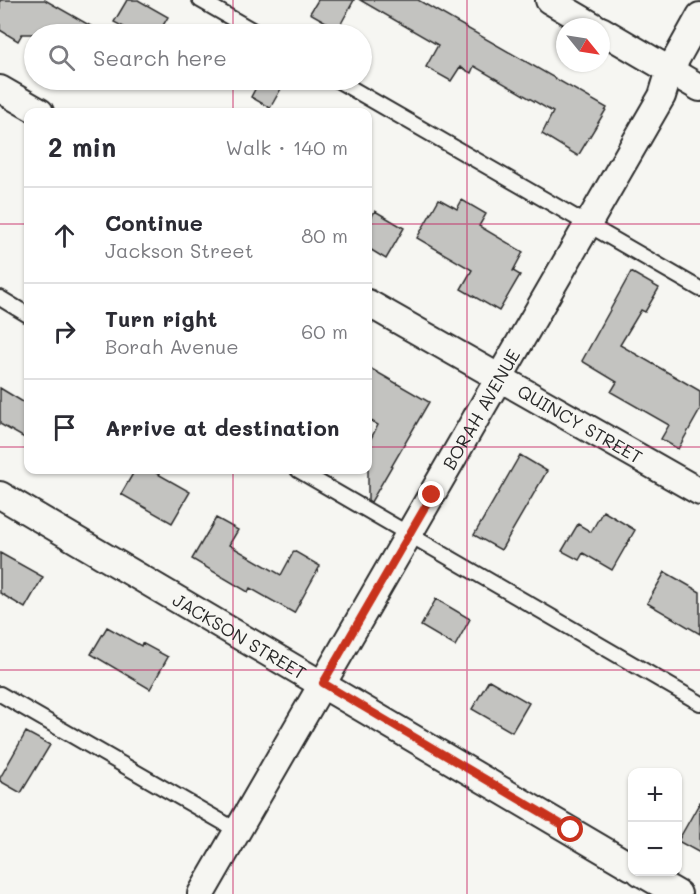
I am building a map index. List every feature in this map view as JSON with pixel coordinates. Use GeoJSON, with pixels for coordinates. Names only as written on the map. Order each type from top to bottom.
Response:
{"type":"FeatureCollection","features":[{"type":"Feature","properties":{"kind":"street"},"geometry":{"type":"LineString","coordinates":[[549,0],[580,18]]}},
{"type":"Feature","properties":{"kind":"street","name":"BORAH AVENUE"},"geometry":{"type":"LineString","coordinates":[[201,894],[662,96],[670,70],[700,16]]}},
{"type":"Feature","properties":{"kind":"street"},"geometry":{"type":"LineString","coordinates":[[610,35],[700,88]]}},
{"type":"Feature","properties":{"kind":"street"},"geometry":{"type":"LineString","coordinates":[[0,89],[33,108]]}},
{"type":"Feature","properties":{"kind":"street","name":"QUINCY STREET"},"geometry":{"type":"LineString","coordinates":[[372,305],[498,380],[700,492]]}},
{"type":"Feature","properties":{"kind":"street","name":"JACKSON STREET"},"geometry":{"type":"LineString","coordinates":[[0,495],[628,864]]}},
{"type":"Feature","properties":{"kind":"street"},"geometry":{"type":"LineString","coordinates":[[647,876],[678,894]]}},
{"type":"Feature","properties":{"kind":"lane"},"geometry":{"type":"LineString","coordinates":[[200,0],[242,24]]}},
{"type":"Feature","properties":{"kind":"lane"},"geometry":{"type":"LineString","coordinates":[[355,90],[700,289]]}},
{"type":"Feature","properties":{"kind":"lane"},"geometry":{"type":"LineString","coordinates":[[0,298],[24,313]]}},
{"type":"Feature","properties":{"kind":"lane"},"geometry":{"type":"LineString","coordinates":[[305,474],[700,703]]}},
{"type":"Feature","properties":{"kind":"lane"},"geometry":{"type":"LineString","coordinates":[[0,694],[238,831]]}},
{"type":"Feature","properties":{"kind":"building"},"geometry":{"type":"Polygon","coordinates":[[[0,0],[45,0],[87,24],[24,24],[24,34],[18,41],[0,30],[0,0]]]}},
{"type":"Feature","properties":{"kind":"building"},"geometry":{"type":"Polygon","coordinates":[[[127,0],[138,0],[168,17],[164,24],[118,24],[114,22],[127,0]]]}},
{"type":"Feature","properties":{"kind":"building"},"geometry":{"type":"Polygon","coordinates":[[[318,0],[354,0],[341,24],[329,24],[310,13],[318,0]]]}},
{"type":"Feature","properties":{"kind":"building"},"geometry":{"type":"Polygon","coordinates":[[[360,0],[418,0],[607,108],[578,156],[542,134],[553,112],[474,66],[471,73],[460,67],[451,81],[426,67],[438,45],[360,0]]]}},
{"type":"Feature","properties":{"kind":"building"},"geometry":{"type":"Polygon","coordinates":[[[255,90],[280,90],[270,108],[251,97],[255,90]]]}},
{"type":"Feature","properties":{"kind":"building"},"geometry":{"type":"Polygon","coordinates":[[[439,199],[457,209],[462,200],[486,214],[479,226],[523,252],[513,271],[520,275],[499,311],[461,289],[472,270],[417,238],[439,199]]]}},
{"type":"Feature","properties":{"kind":"building"},"geometry":{"type":"Polygon","coordinates":[[[375,211],[404,228],[386,259],[372,250],[372,216],[375,211]]]}},
{"type":"Feature","properties":{"kind":"building"},"geometry":{"type":"Polygon","coordinates":[[[631,272],[659,288],[645,312],[641,310],[620,345],[700,391],[700,410],[678,449],[661,439],[669,425],[611,392],[617,382],[582,361],[631,272]]]}},
{"type":"Feature","properties":{"kind":"building"},"geometry":{"type":"Polygon","coordinates":[[[372,369],[429,402],[371,502],[368,500],[368,474],[372,474],[372,436],[378,425],[372,421],[372,369]]]}},
{"type":"Feature","properties":{"kind":"building"},"geometry":{"type":"Polygon","coordinates":[[[0,388],[24,403],[24,438],[0,424],[0,388]]]}},
{"type":"Feature","properties":{"kind":"building"},"geometry":{"type":"Polygon","coordinates":[[[520,455],[547,471],[501,550],[474,535],[520,455]]]}},
{"type":"Feature","properties":{"kind":"building"},"geometry":{"type":"Polygon","coordinates":[[[133,474],[158,474],[190,492],[172,523],[121,494],[133,474]]]}},
{"type":"Feature","properties":{"kind":"building"},"geometry":{"type":"Polygon","coordinates":[[[603,511],[635,530],[612,570],[583,553],[579,560],[562,551],[578,524],[591,532],[603,511]]]}},
{"type":"Feature","properties":{"kind":"building"},"geometry":{"type":"Polygon","coordinates":[[[216,518],[238,530],[229,545],[281,575],[294,551],[320,566],[294,613],[250,588],[248,592],[192,559],[216,518]]]}},
{"type":"Feature","properties":{"kind":"building"},"geometry":{"type":"Polygon","coordinates":[[[0,553],[43,577],[25,608],[0,593],[0,553]]]}},
{"type":"Feature","properties":{"kind":"building"},"geometry":{"type":"Polygon","coordinates":[[[665,572],[700,592],[700,634],[647,603],[665,572]]]}},
{"type":"Feature","properties":{"kind":"building"},"geometry":{"type":"Polygon","coordinates":[[[436,599],[470,619],[455,646],[421,626],[436,599]]]}},
{"type":"Feature","properties":{"kind":"building"},"geometry":{"type":"Polygon","coordinates":[[[107,627],[141,646],[142,643],[168,657],[150,689],[91,654],[107,627]]]}},
{"type":"Feature","properties":{"kind":"building"},"geometry":{"type":"Polygon","coordinates":[[[489,680],[529,703],[512,732],[472,709],[489,680]]]}},
{"type":"Feature","properties":{"kind":"building"},"geometry":{"type":"Polygon","coordinates":[[[26,732],[50,745],[21,793],[0,781],[0,778],[26,732]]]}},
{"type":"Feature","properties":{"kind":"building"},"geometry":{"type":"Polygon","coordinates":[[[700,802],[700,853],[682,843],[682,834],[700,802]]]}},
{"type":"Feature","properties":{"kind":"route"},"geometry":{"type":"LineString","coordinates":[[432,495],[323,683],[571,830]]}}]}
